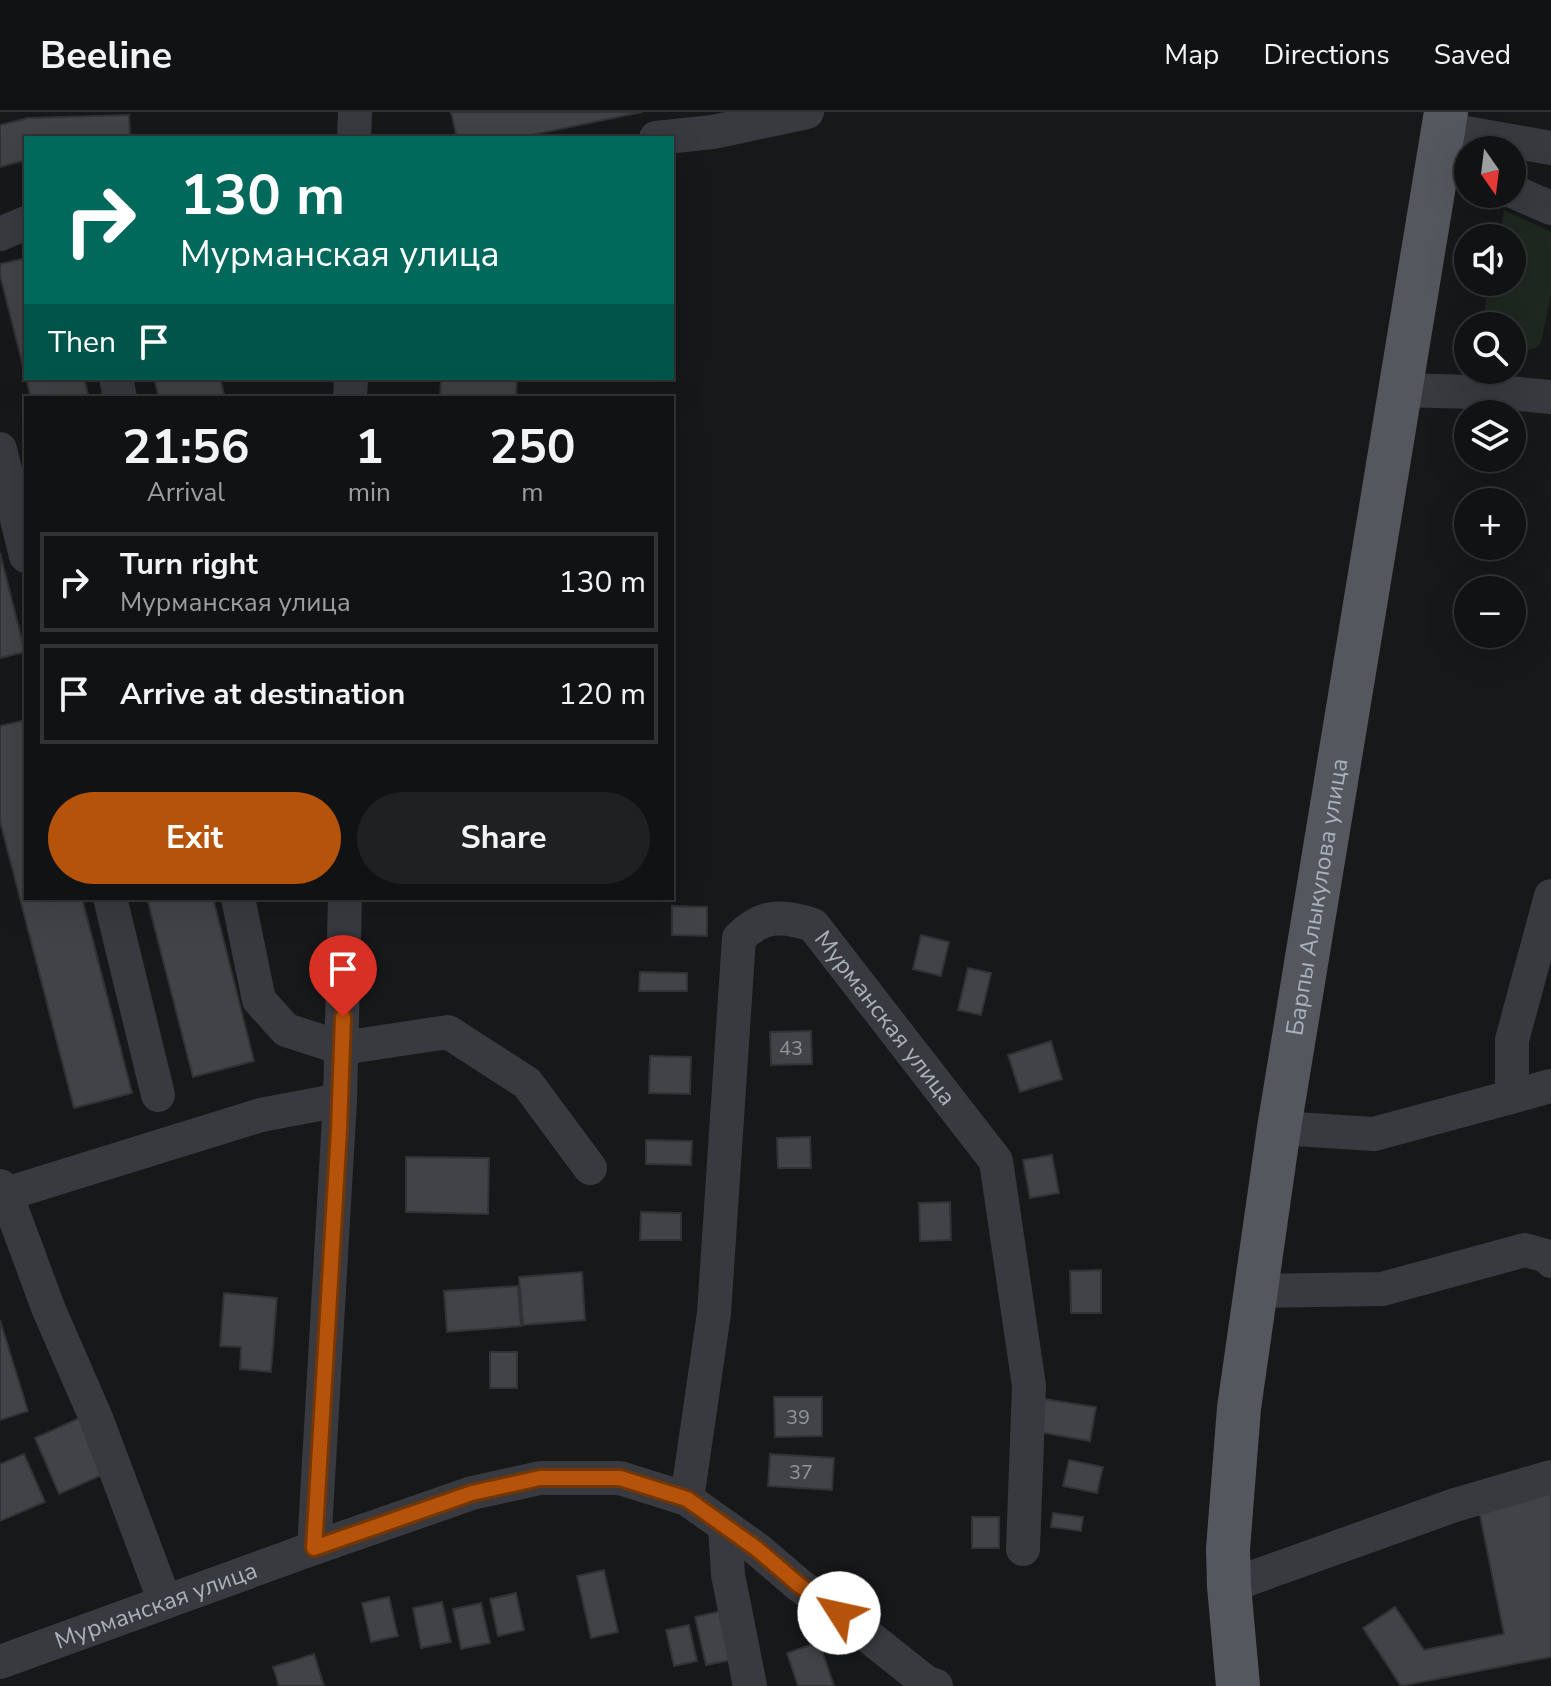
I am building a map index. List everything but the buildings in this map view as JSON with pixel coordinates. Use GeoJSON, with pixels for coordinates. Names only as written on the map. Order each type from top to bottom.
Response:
{"type":"FeatureCollection","features":[{"type":"Feature","properties":{"kind":"main road","name":"Барпы Алыкулова улица"},"geometry":{"type":"LineString","coordinates":[[1238,1686],[1228,1549],[1239,1408],[1255,1291],[1401,390],[1449,144]]}},
{"type":"Feature","properties":{"kind":"street"},"geometry":{"type":"LineString","coordinates":[[354,136],[355,112]]}},
{"type":"Feature","properties":{"kind":"street"},"geometry":{"type":"LineString","coordinates":[[674,136],[713,132],[807,112]]}},
{"type":"Feature","properties":{"kind":"street"},"geometry":{"type":"LineString","coordinates":[[1449,144],[1551,148]]}},
{"type":"Feature","properties":{"kind":"street"},"geometry":{"type":"LineString","coordinates":[[1526,197],[1551,208]]}},
{"type":"Feature","properties":{"kind":"street"},"geometry":{"type":"LineString","coordinates":[[0,234],[24,224]]}},
{"type":"Feature","properties":{"kind":"street"},"geometry":{"type":"LineString","coordinates":[[1401,390],[1551,397]]}},
{"type":"Feature","properties":{"kind":"street"},"geometry":{"type":"LineString","coordinates":[[0,449],[24,548]]}},
{"type":"Feature","properties":{"kind":"street"},"geometry":{"type":"LineString","coordinates":[[1512,1096],[1512,1040],[1551,896]]}},
{"type":"Feature","properties":{"kind":"street"},"geometry":{"type":"LineString","coordinates":[[110,900],[158,1095]]}},
{"type":"Feature","properties":{"kind":"street"},"geometry":{"type":"LineString","coordinates":[[238,900],[259,1000],[286,1030],[342,1048],[448,1032],[527,1083],[590,1168]]}},
{"type":"Feature","properties":{"kind":"street"},"geometry":{"type":"LineString","coordinates":[[314,1548],[340,1100],[345,900]]}},
{"type":"Feature","properties":{"kind":"street","name":"Мурманская улица"},"geometry":{"type":"LineString","coordinates":[[687,1499],[714,1313],[739,938],[751,926],[770,918],[795,919],[813,925],[996,1161],[1029,1386],[1023,1549]]}},
{"type":"Feature","properties":{"kind":"street"},"geometry":{"type":"LineString","coordinates":[[1279,1128],[1374,1134],[1551,1086]]}},
{"type":"Feature","properties":{"kind":"street"},"geometry":{"type":"LineString","coordinates":[[165,1602],[96,1418],[49,1310],[3,1190],[261,1115],[340,1100]]}},
{"type":"Feature","properties":{"kind":"street"},"geometry":{"type":"LineString","coordinates":[[1255,1291],[1382,1289],[1525,1250],[1550,1257],[1551,1261]]}},
{"type":"Feature","properties":{"kind":"street"},"geometry":{"type":"LineString","coordinates":[[1229,1586],[1455,1505],[1551,1477]]}},
{"type":"Feature","properties":{"kind":"street","name":"Мурманская улица"},"geometry":{"type":"LineString","coordinates":[[0,1662],[472,1493],[540,1478],[620,1478],[687,1499],[757,1549],[927,1683],[936,1686]]}},
{"type":"Feature","properties":{"kind":"street"},"geometry":{"type":"LineString","coordinates":[[725,1526],[728,1575],[750,1686]]}},
{"type":"Feature","properties":{"kind":"shaded area"},"geometry":{"type":"Polygon","coordinates":[[[1504,210],[1551,232],[1551,294],[1541,343],[1526,350],[1526,312],[1484,312],[1487,296],[1526,296],[1526,224],[1502,224],[1504,210]]]}},
{"type":"Feature","properties":{"kind":"route"},"geometry":{"type":"LineString","coordinates":[[343,1017],[314,1548],[472,1493],[540,1478],[620,1478],[687,1499],[839,1613]]}}]}
